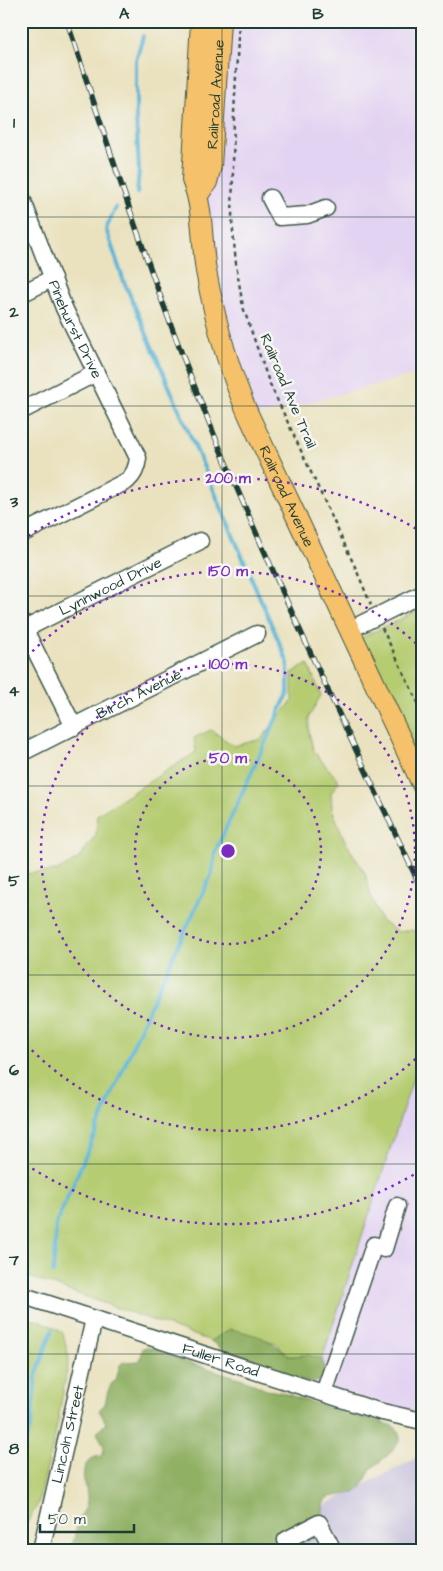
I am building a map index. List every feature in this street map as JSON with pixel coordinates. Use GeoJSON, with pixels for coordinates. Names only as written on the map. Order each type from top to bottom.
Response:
{"type":"FeatureCollection","features":[{"type":"Feature","properties":{"kind":"main road","name":"Railroad Avenue"},"geometry":{"type":"LineString","coordinates":[[201,21],[192,180],[198,195],[206,270],[221,336],[242,400],[422,784]]}},
{"type":"Feature","properties":{"kind":"main road","name":"Railroad Avenue"},"geometry":{"type":"LineString","coordinates":[[198,195],[207,182],[210,166],[220,21]]}},
{"type":"Feature","properties":{"kind":"street","name":"Pinehurst Drive"},"geometry":{"type":"LineString","coordinates":[[21,196],[64,308],[138,458],[133,476],[127,481],[21,534]]}},
{"type":"Feature","properties":{"kind":"street"},"geometry":{"type":"LineString","coordinates":[[270,198],[280,217],[307,216],[326,208]]}},
{"type":"Feature","properties":{"kind":"street"},"geometry":{"type":"LineString","coordinates":[[21,294],[53,278]]}},
{"type":"Feature","properties":{"kind":"street"},"geometry":{"type":"LineString","coordinates":[[21,411],[96,373]]}},
{"type":"Feature","properties":{"kind":"street","name":"Lynnwood Drive"},"geometry":{"type":"LineString","coordinates":[[22,628],[200,541]]}},
{"type":"Feature","properties":{"kind":"street"},"geometry":{"type":"LineString","coordinates":[[349,630],[422,594]]}},
{"type":"Feature","properties":{"kind":"street"},"geometry":{"type":"LineString","coordinates":[[22,628],[74,727]]}},
{"type":"Feature","properties":{"kind":"street","name":"Birch Avenue"},"geometry":{"type":"LineString","coordinates":[[21,753],[257,634]]}},
{"type":"Feature","properties":{"kind":"street"},"geometry":{"type":"LineString","coordinates":[[324,1393],[374,1245],[384,1249],[397,1206]]}},
{"type":"Feature","properties":{"kind":"street","name":"Fuller Road"},"geometry":{"type":"LineString","coordinates":[[21,1295],[378,1411],[422,1420]]}},
{"type":"Feature","properties":{"kind":"street","name":"Lincoln Street"},"geometry":{"type":"LineString","coordinates":[[41,1550],[94,1319]]}},
{"type":"Feature","properties":{"kind":"street"},"geometry":{"type":"LineString","coordinates":[[291,1550],[286,1540],[319,1523],[332,1550]]}},
{"type":"Feature","properties":{"kind":"path","name":"Railroad Ave Trail"},"geometry":{"type":"LineString","coordinates":[[239,21],[232,220],[236,264],[243,307],[269,382],[372,607]]}},
{"type":"Feature","properties":{"kind":"path"},"geometry":{"type":"LineString","coordinates":[[380,623],[422,712]]}},
{"type":"Feature","properties":{"kind":"shaded area"},"geometry":{"type":"Polygon","coordinates":[[[220,21],[422,21],[422,372],[250,418],[206,270],[207,182],[220,21]]]}},
{"type":"Feature","properties":{"kind":"shaded area"},"geometry":{"type":"Polygon","coordinates":[[[422,1058],[422,1414],[314,1383],[419,1060],[422,1058]]]}},
{"type":"Feature","properties":{"kind":"shaded area"},"geometry":{"type":"Polygon","coordinates":[[[422,1455],[422,1550],[239,1550],[325,1505],[422,1455]]]}},
{"type":"Feature","properties":{"kind":"green space"},"geometry":{"type":"Polygon","coordinates":[[[422,609],[422,784],[355,641],[422,609]]]}},
{"type":"Feature","properties":{"kind":"green space"},"geometry":{"type":"Polygon","coordinates":[[[308,664],[321,695],[309,717],[309,733],[314,752],[339,781],[331,793],[332,809],[346,843],[365,873],[371,896],[381,921],[398,932],[413,930],[422,939],[422,1058],[419,1060],[322,1359],[307,1355],[289,1356],[276,1343],[231,1329],[211,1341],[21,1274],[21,874],[57,871],[78,859],[96,835],[97,815],[196,752],[194,738],[211,730],[234,746],[261,739],[292,701],[292,673],[308,664]]]}},
{"type":"Feature","properties":{"kind":"green space"},"geometry":{"type":"Polygon","coordinates":[[[21,1315],[48,1324],[63,1333],[69,1359],[54,1441],[38,1504],[23,1529],[22,1550],[21,1315]]]}},
{"type":"Feature","properties":{"kind":"green space"},"geometry":{"type":"Polygon","coordinates":[[[230,1329],[262,1338],[276,1345],[289,1356],[307,1355],[322,1359],[325,1370],[323,1380],[310,1383],[231,1356],[211,1341],[230,1329]]]}},
{"type":"Feature","properties":{"kind":"green space"},"geometry":{"type":"Polygon","coordinates":[[[147,1347],[180,1360],[246,1380],[266,1390],[280,1392],[353,1416],[393,1426],[400,1432],[400,1441],[388,1455],[371,1469],[361,1488],[354,1493],[329,1497],[323,1504],[323,1516],[266,1544],[259,1550],[70,1550],[79,1520],[87,1504],[84,1469],[92,1458],[101,1456],[104,1450],[97,1433],[106,1423],[99,1410],[105,1404],[112,1383],[116,1381],[120,1365],[123,1362],[140,1361],[143,1348],[147,1347]]]}},
{"type":"Feature","properties":{"kind":"waterway"},"geometry":{"type":"LineString","coordinates":[[137,193],[139,170],[136,118],[136,60],[143,36]]}},
{"type":"Feature","properties":{"kind":"waterway"},"geometry":{"type":"LineString","coordinates":[[53,1273],[56,1224],[151,1004],[212,873],[215,852],[288,693],[288,663],[123,279],[106,229],[116,207]]}},
{"type":"Feature","properties":{"kind":"waterway"},"geometry":{"type":"LineString","coordinates":[[21,1459],[31,1424],[36,1376],[52,1330]]}},
{"type":"Feature","properties":{"kind":"railway"},"geometry":{"type":"LineString","coordinates":[[67,21],[147,259],[200,400],[252,524],[422,890]]}}]}
